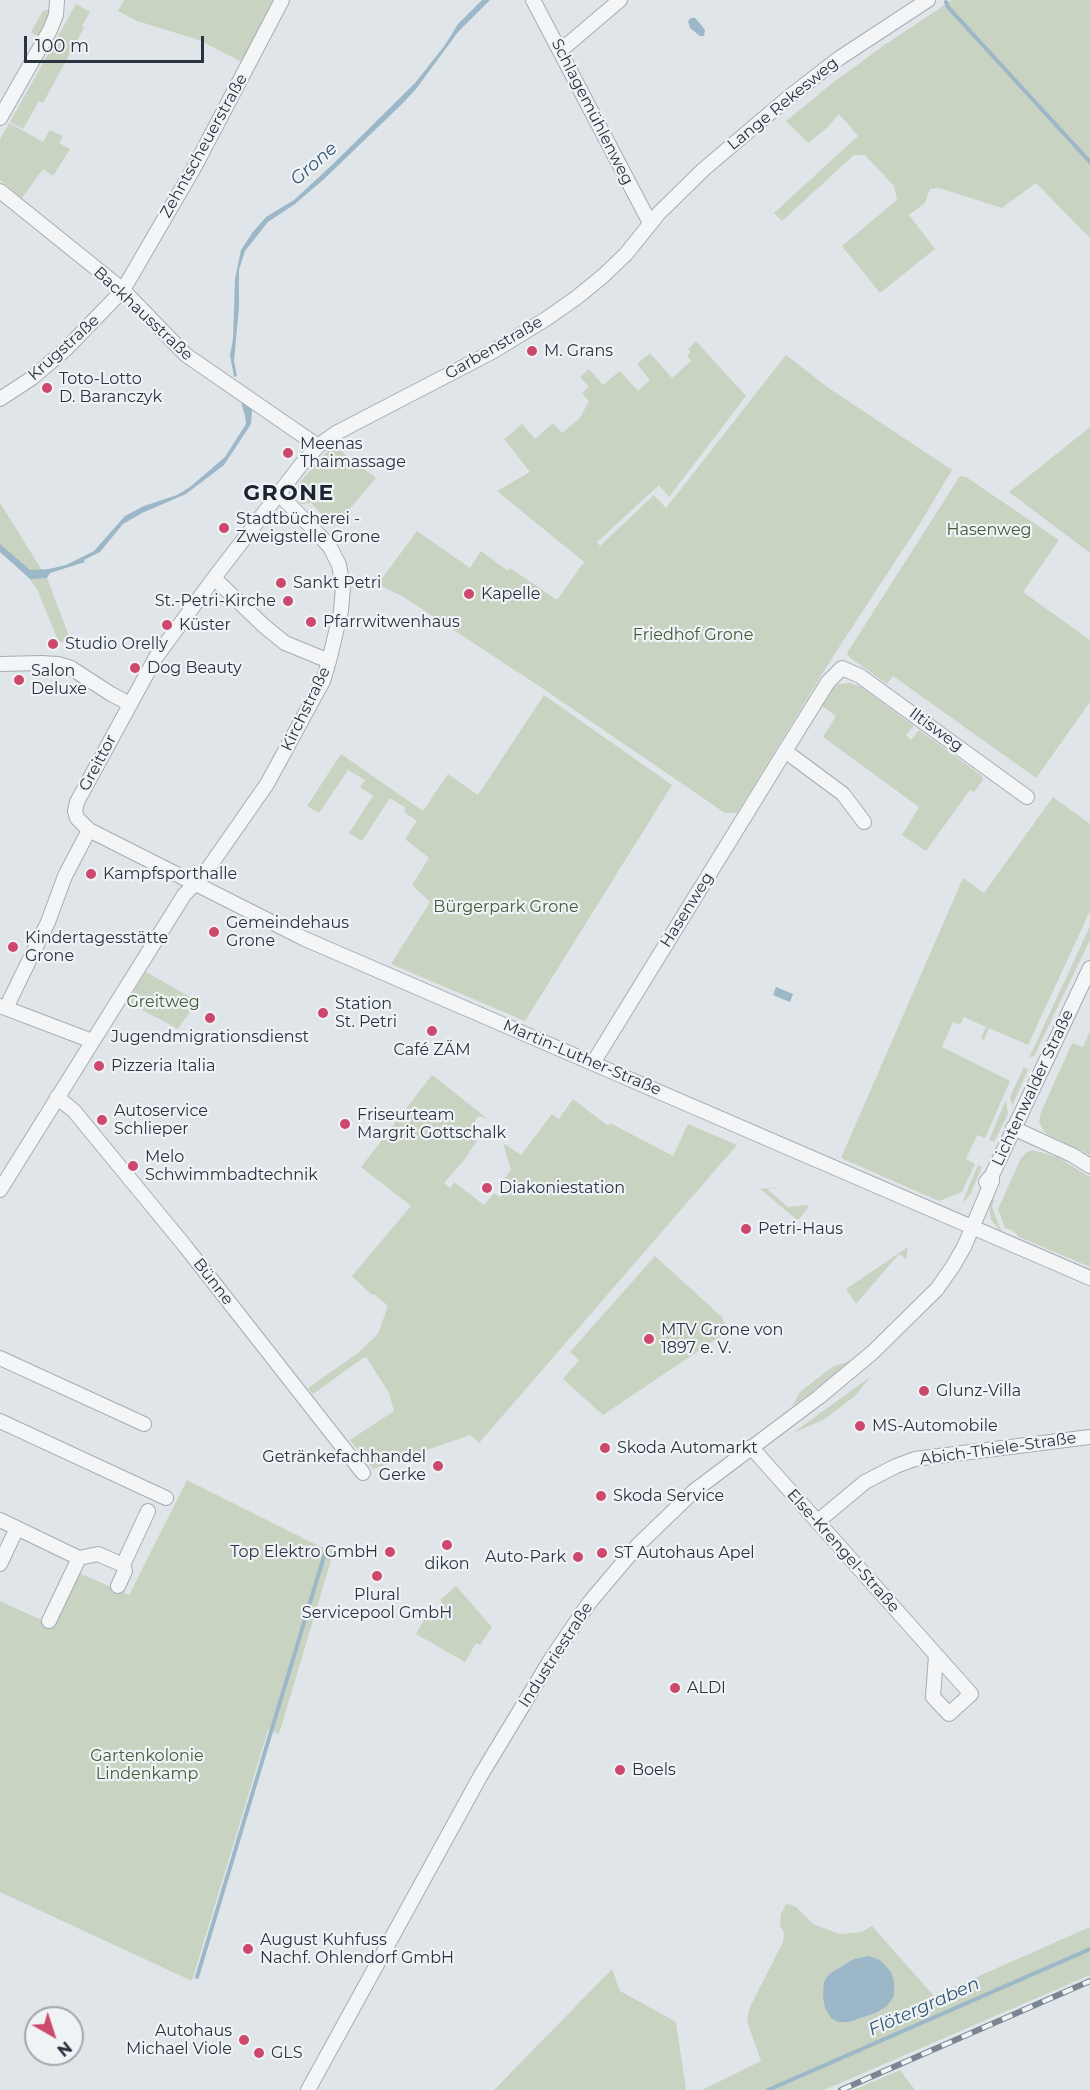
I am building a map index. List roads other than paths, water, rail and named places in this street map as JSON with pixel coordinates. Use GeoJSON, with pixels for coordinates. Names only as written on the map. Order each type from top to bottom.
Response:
{"type":"FeatureCollection","features":[{"type":"Feature","properties":{"kind":"street"},"geometry":{"type":"LineString","coordinates":[[0,118],[50,30],[56,15],[57,0]]}},
{"type":"Feature","properties":{"kind":"street","name":"Zehntscheuerstraße"},"geometry":{"type":"LineString","coordinates":[[123,290],[195,166],[282,0]]}},
{"type":"Feature","properties":{"kind":"street","name":"Schlagemühlenweg"},"geometry":{"type":"LineString","coordinates":[[533,0],[650,223]]}},
{"type":"Feature","properties":{"kind":"street"},"geometry":{"type":"LineString","coordinates":[[560,51],[620,0]]}},
{"type":"Feature","properties":{"kind":"street","name":"Lange Rekesweg"},"geometry":{"type":"LineString","coordinates":[[650,223],[704,169],[789,97],[838,59],[928,0]]}},
{"type":"Feature","properties":{"kind":"street","name":"Backhausstraße"},"geometry":{"type":"LineString","coordinates":[[1,195],[123,290],[186,355],[318,446]]}},
{"type":"Feature","properties":{"kind":"street","name":"Garbenstraße"},"geometry":{"type":"LineString","coordinates":[[214,578],[318,446],[336,433],[492,352],[546,319],[603,276],[626,254],[650,223]]}},
{"type":"Feature","properties":{"kind":"street","name":"Krugstraße"},"geometry":{"type":"LineString","coordinates":[[0,399],[32,378],[66,350],[123,290]]}},
{"type":"Feature","properties":{"kind":"street","name":"Kirchstraße"},"geometry":{"type":"LineString","coordinates":[[194,884],[205,873],[267,784],[323,681],[329,661],[344,587],[339,565],[330,547],[279,494]]}},
{"type":"Feature","properties":{"kind":"street"},"geometry":{"type":"LineString","coordinates":[[214,578],[264,627],[285,643],[329,661]]}},
{"type":"Feature","properties":{"kind":"street","name":"Greittor"},"geometry":{"type":"LineString","coordinates":[[85,826],[75,811],[77,802],[156,657],[214,578]]}},
{"type":"Feature","properties":{"kind":"street"},"geometry":{"type":"LineString","coordinates":[[0,664],[58,664],[71,668],[130,704]]}},
{"type":"Feature","properties":{"kind":"street","name":"Hasenweg"},"geometry":{"type":"LineString","coordinates":[[593,1063],[828,682],[842,668]]}},
{"type":"Feature","properties":{"kind":"street","name":"Iltisweg"},"geometry":{"type":"LineString","coordinates":[[842,668],[860,676],[1027,797]]}},
{"type":"Feature","properties":{"kind":"street"},"geometry":{"type":"LineString","coordinates":[[785,751],[843,794],[864,822]]}},
{"type":"Feature","properties":{"kind":"street"},"geometry":{"type":"LineString","coordinates":[[85,826],[3,1007],[92,1041]]}},
{"type":"Feature","properties":{"kind":"street","name":"Martin-Luther-Straße"},"geometry":{"type":"LineString","coordinates":[[85,826],[305,939],[1090,1278]]}},
{"type":"Feature","properties":{"kind":"street"},"geometry":{"type":"LineString","coordinates":[[0,1190],[175,908],[194,884]]}},
{"type":"Feature","properties":{"kind":"street","name":"Lichtenwalder Straße"},"geometry":{"type":"LineString","coordinates":[[969,1225],[992,1181],[992,1175],[1090,968]]}},
{"type":"Feature","properties":{"kind":"street","name":"Bünne"},"geometry":{"type":"LineString","coordinates":[[57,1097],[74,1111],[185,1246],[363,1473]]}},
{"type":"Feature","properties":{"kind":"street"},"geometry":{"type":"LineString","coordinates":[[1014,1128],[1090,1166]]}},
{"type":"Feature","properties":{"kind":"street","name":"Industriestraße"},"geometry":{"type":"LineString","coordinates":[[308,2090],[481,1775],[589,1603],[652,1531],[694,1491],[819,1397],[864,1359],[915,1310],[969,1225]]}},
{"type":"Feature","properties":{"kind":"street"},"geometry":{"type":"LineString","coordinates":[[0,1358],[144,1424]]}},
{"type":"Feature","properties":{"kind":"street"},"geometry":{"type":"LineString","coordinates":[[0,1421],[166,1498]]}},
{"type":"Feature","properties":{"kind":"street","name":"Abich-Thiele-Straße"},"geometry":{"type":"LineString","coordinates":[[817,1522],[865,1482],[915,1459],[1090,1437]]}},
{"type":"Feature","properties":{"kind":"street","name":"Else-Krengel-Straße"},"geometry":{"type":"LineString","coordinates":[[751,1447],[936,1655]]}},
{"type":"Feature","properties":{"kind":"street"},"geometry":{"type":"LineString","coordinates":[[118,1586],[125,1571],[123,1565],[148,1511]]}},
{"type":"Feature","properties":{"kind":"street"},"geometry":{"type":"LineString","coordinates":[[0,1520],[79,1558],[98,1554],[123,1565]]}},
{"type":"Feature","properties":{"kind":"street"},"geometry":{"type":"LineString","coordinates":[[0,1564],[16,1528]]}},
{"type":"Feature","properties":{"kind":"street"},"geometry":{"type":"LineString","coordinates":[[49,1621],[79,1558]]}},
{"type":"Feature","properties":{"kind":"water"},"geometry":{"type":"Polygon","coordinates":[[[482,0],[490,0],[458,32],[416,89],[401,105],[323,180],[295,204],[268,222],[245,251],[239,270],[239,307],[234,361],[237,376],[234,377],[230,355],[233,339],[235,279],[241,250],[252,233],[266,217],[294,200],[415,83],[445,45],[458,24],[482,0]]]}},
{"type":"Feature","properties":{"kind":"water"},"geometry":{"type":"Polygon","coordinates":[[[695,18],[705,30],[704,36],[700,36],[690,28],[688,21],[695,18]]]}},
{"type":"Feature","properties":{"kind":"water"},"geometry":{"type":"Polygon","coordinates":[[[241,402],[252,409],[251,424],[224,465],[186,494],[123,524],[100,552],[84,560],[85,562],[50,573],[47,578],[30,579],[0,552],[0,544],[30,570],[66,565],[94,551],[125,516],[144,506],[177,495],[225,457],[246,424],[241,402]]]}},
{"type":"Feature","properties":{"kind":"water"},"geometry":{"type":"Polygon","coordinates":[[[776,987],[793,994],[790,1002],[773,995],[776,987]]]}},
{"type":"Feature","properties":{"kind":"water"},"geometry":{"type":"Polygon","coordinates":[[[869,1956],[880,1960],[891,1972],[894,1981],[894,1996],[888,2005],[878,2012],[849,2022],[838,2022],[831,2018],[825,2008],[824,1982],[829,1974],[854,1959],[869,1956]]]}},
{"type":"Feature","properties":{"kind":"waterway"},"geometry":{"type":"LineString","coordinates":[[946,2],[948,7],[1090,162]]}},
{"type":"Feature","properties":{"kind":"waterway"},"geometry":{"type":"LineString","coordinates":[[197,1977],[325,1553]]}},
{"type":"Feature","properties":{"kind":"waterway","name":"Flötergraben"},"geometry":{"type":"LineString","coordinates":[[768,2090],[1090,1949]]}},
{"type":"Feature","properties":{"kind":"railway"},"geometry":{"type":"LineString","coordinates":[[841,2090],[1090,1981]]}},
{"type":"Feature","properties":{"kind":"place","name":"M. Grans"},"geometry":{"type":"Point","coordinates":[532,351]}},
{"type":"Feature","properties":{"kind":"place","name":"Toto-Lotto D. Baranczyk"},"geometry":{"type":"Point","coordinates":[47,388]}},
{"type":"Feature","properties":{"kind":"place","name":"Meenas Thaimassage"},"geometry":{"type":"Point","coordinates":[288,453]}},
{"type":"Feature","properties":{"kind":"place","name":"Stadtbücherei - Zweigstelle Grone"},"geometry":{"type":"Point","coordinates":[224,528]}},
{"type":"Feature","properties":{"kind":"place","name":"Sankt Petri"},"geometry":{"type":"Point","coordinates":[281,583]}},
{"type":"Feature","properties":{"kind":"place","name":"Kapelle"},"geometry":{"type":"Point","coordinates":[469,594]}},
{"type":"Feature","properties":{"kind":"place","name":"St.-Petri-Kirche"},"geometry":{"type":"Point","coordinates":[288,601]}},
{"type":"Feature","properties":{"kind":"place","name":"Pfarrwitwenhaus"},"geometry":{"type":"Point","coordinates":[311,622]}},
{"type":"Feature","properties":{"kind":"place","name":"Küster"},"geometry":{"type":"Point","coordinates":[167,625]}},
{"type":"Feature","properties":{"kind":"place","name":"Studio Orelly"},"geometry":{"type":"Point","coordinates":[53,644]}},
{"type":"Feature","properties":{"kind":"place","name":"Dog Beauty"},"geometry":{"type":"Point","coordinates":[135,668]}},
{"type":"Feature","properties":{"kind":"place","name":"Salon Deluxe"},"geometry":{"type":"Point","coordinates":[19,680]}},
{"type":"Feature","properties":{"kind":"place","name":"Kampfsporthalle"},"geometry":{"type":"Point","coordinates":[91,874]}},
{"type":"Feature","properties":{"kind":"place","name":"Gemeindehaus Grone"},"geometry":{"type":"Point","coordinates":[214,932]}},
{"type":"Feature","properties":{"kind":"place","name":"Kindertagesstätte Grone"},"geometry":{"type":"Point","coordinates":[13,947]}},
{"type":"Feature","properties":{"kind":"place","name":"Station St. Petri"},"geometry":{"type":"Point","coordinates":[323,1013]}},
{"type":"Feature","properties":{"kind":"place","name":"Jugendmigrationsdienst"},"geometry":{"type":"Point","coordinates":[210,1018]}},
{"type":"Feature","properties":{"kind":"place","name":"Café ZÄM"},"geometry":{"type":"Point","coordinates":[432,1031]}},
{"type":"Feature","properties":{"kind":"place","name":"Pizzeria Italia"},"geometry":{"type":"Point","coordinates":[99,1066]}},
{"type":"Feature","properties":{"kind":"place","name":"Autoservice Schlieper"},"geometry":{"type":"Point","coordinates":[102,1120]}},
{"type":"Feature","properties":{"kind":"place","name":"Friseurteam Margrit Gottschalk"},"geometry":{"type":"Point","coordinates":[345,1124]}},
{"type":"Feature","properties":{"kind":"place","name":"Melo Schwimmbadtechnik"},"geometry":{"type":"Point","coordinates":[133,1166]}},
{"type":"Feature","properties":{"kind":"place","name":"Diakoniestation"},"geometry":{"type":"Point","coordinates":[487,1188]}},
{"type":"Feature","properties":{"kind":"place","name":"Petri-Haus"},"geometry":{"type":"Point","coordinates":[746,1229]}},
{"type":"Feature","properties":{"kind":"place","name":"MTV Grone von 1897 e. V."},"geometry":{"type":"Point","coordinates":[649,1339]}},
{"type":"Feature","properties":{"kind":"place","name":"Glunz-Villa"},"geometry":{"type":"Point","coordinates":[924,1391]}},
{"type":"Feature","properties":{"kind":"place","name":"MS-Automobile"},"geometry":{"type":"Point","coordinates":[860,1426]}},
{"type":"Feature","properties":{"kind":"place","name":"Skoda Automarkt"},"geometry":{"type":"Point","coordinates":[605,1448]}},
{"type":"Feature","properties":{"kind":"place","name":"Getränkefachhandel Gerke"},"geometry":{"type":"Point","coordinates":[438,1466]}},
{"type":"Feature","properties":{"kind":"place","name":"Skoda Service"},"geometry":{"type":"Point","coordinates":[601,1496]}},
{"type":"Feature","properties":{"kind":"place","name":"dikon"},"geometry":{"type":"Point","coordinates":[447,1545]}},
{"type":"Feature","properties":{"kind":"place","name":"Top Elektro GmbH"},"geometry":{"type":"Point","coordinates":[390,1552]}},
{"type":"Feature","properties":{"kind":"place","name":"ST Autohaus Apel"},"geometry":{"type":"Point","coordinates":[602,1553]}},
{"type":"Feature","properties":{"kind":"place","name":"Auto-Park"},"geometry":{"type":"Point","coordinates":[578,1557]}},
{"type":"Feature","properties":{"kind":"place","name":"Plural Servicepool GmbH"},"geometry":{"type":"Point","coordinates":[377,1576]}},
{"type":"Feature","properties":{"kind":"place","name":"ALDI"},"geometry":{"type":"Point","coordinates":[675,1688]}},
{"type":"Feature","properties":{"kind":"place","name":"Boels"},"geometry":{"type":"Point","coordinates":[620,1770]}},
{"type":"Feature","properties":{"kind":"place","name":"August Kuhfuss Nachf. Ohlendorf GmbH"},"geometry":{"type":"Point","coordinates":[248,1949]}},
{"type":"Feature","properties":{"kind":"place","name":"Autohaus Michael Viole"},"geometry":{"type":"Point","coordinates":[244,2040]}},
{"type":"Feature","properties":{"kind":"place","name":"GLS"},"geometry":{"type":"Point","coordinates":[259,2053]}},
{"type":"Feature","properties":{"kind":"district","name":"GRONE"},"geometry":{"type":"Point","coordinates":[289,494]}},
{"type":"Feature","properties":{"kind":"water label","name":"Grone"},"geometry":{"type":"Point","coordinates":[314,164]}},
{"type":"Feature","properties":{"kind":"park label","name":"Friedhof Grone"},"geometry":{"type":"Point","coordinates":[693,635]}},
{"type":"Feature","properties":{"kind":"park label","name":"Bürgerpark Grone"},"geometry":{"type":"Point","coordinates":[506,907]}},
{"type":"Feature","properties":{"kind":"park label","name":"Greitweg"},"geometry":{"type":"Point","coordinates":[163,1002]}},
{"type":"Feature","properties":{"kind":"park label","name":"Gartenkolonie Lindenkamp"},"geometry":{"type":"Point","coordinates":[147,1765]}}]}
